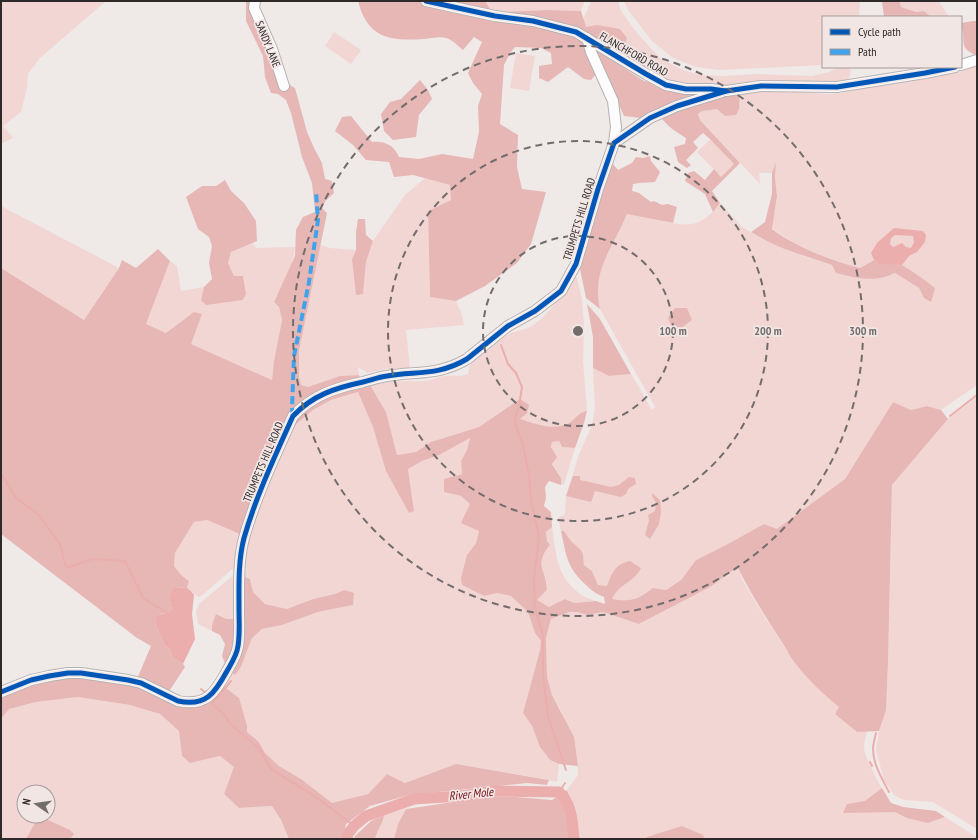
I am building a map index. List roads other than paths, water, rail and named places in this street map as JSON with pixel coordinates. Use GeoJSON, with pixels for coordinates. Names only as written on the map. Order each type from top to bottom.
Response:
{"type":"FeatureCollection","features":[{"type":"Feature","properties":{"kind":"street","name":"SANDY LANE"},"geometry":{"type":"LineString","coordinates":[[255,1],[254,8],[272,49],[284,86]]}},
{"type":"Feature","properties":{"kind":"street","name":"FLANCHFORD ROAD"},"geometry":{"type":"LineString","coordinates":[[426,1],[488,15],[533,21],[576,32],[666,85],[686,89],[711,89],[726,91],[761,86],[837,87],[881,81],[949,68]]}},
{"type":"Feature","properties":{"kind":"street","name":"TRUMPETS HILL ROAD"},"geometry":{"type":"LineString","coordinates":[[1,692],[31,680],[68,673],[81,673],[141,683],[178,701],[193,703],[202,701],[212,694],[230,667],[238,649],[240,568],[244,537],[260,490],[293,416],[313,399],[339,388],[386,376],[435,372],[459,364],[467,360],[508,326],[535,311],[561,291],[576,264],[598,189],[614,143],[616,127],[613,101],[591,52],[587,38]]}},
{"type":"Feature","properties":{"kind":"street"},"geometry":{"type":"LineString","coordinates":[[962,65],[977,60]]}},
{"type":"Feature","properties":{"kind":"street"},"geometry":{"type":"LineString","coordinates":[[614,143],[650,118],[677,106],[726,91]]}},
{"type":"Feature","properties":{"kind":"waterway"},"geometry":{"type":"LineString","coordinates":[[501,345],[508,364],[516,373],[522,387],[519,406],[514,421],[523,445],[529,475],[531,501],[539,536],[534,580],[535,608],[543,636],[543,675],[548,717],[566,770]]}},
{"type":"Feature","properties":{"kind":"waterway"},"geometry":{"type":"LineString","coordinates":[[950,416],[977,395]]}},
{"type":"Feature","properties":{"kind":"waterway"},"geometry":{"type":"LineString","coordinates":[[1,473],[16,498],[39,515],[60,544],[66,568],[92,559],[125,561],[143,598],[167,613]]}},
{"type":"Feature","properties":{"kind":"waterway"},"geometry":{"type":"LineString","coordinates":[[231,681],[212,704],[223,713],[230,724],[259,748],[271,769],[319,799],[354,826]]}},
{"type":"Feature","properties":{"kind":"waterway"},"geometry":{"type":"LineString","coordinates":[[201,689],[206,693]]}},
{"type":"Feature","properties":{"kind":"waterway"},"geometry":{"type":"LineString","coordinates":[[876,733],[873,755],[878,771],[889,792]]}},
{"type":"Feature","properties":{"kind":"waterway"},"geometry":{"type":"LineString","coordinates":[[870,762],[872,766]]}},
{"type":"Feature","properties":{"kind":"waterway"},"geometry":{"type":"LineString","coordinates":[[559,792],[565,783]]}},
{"type":"Feature","properties":{"kind":"waterway","name":"River Mole"},"geometry":{"type":"LineString","coordinates":[[347,839],[348,834],[354,826],[366,816],[414,799],[461,796],[496,791],[559,792],[564,797],[569,808],[574,839]]}}]}
